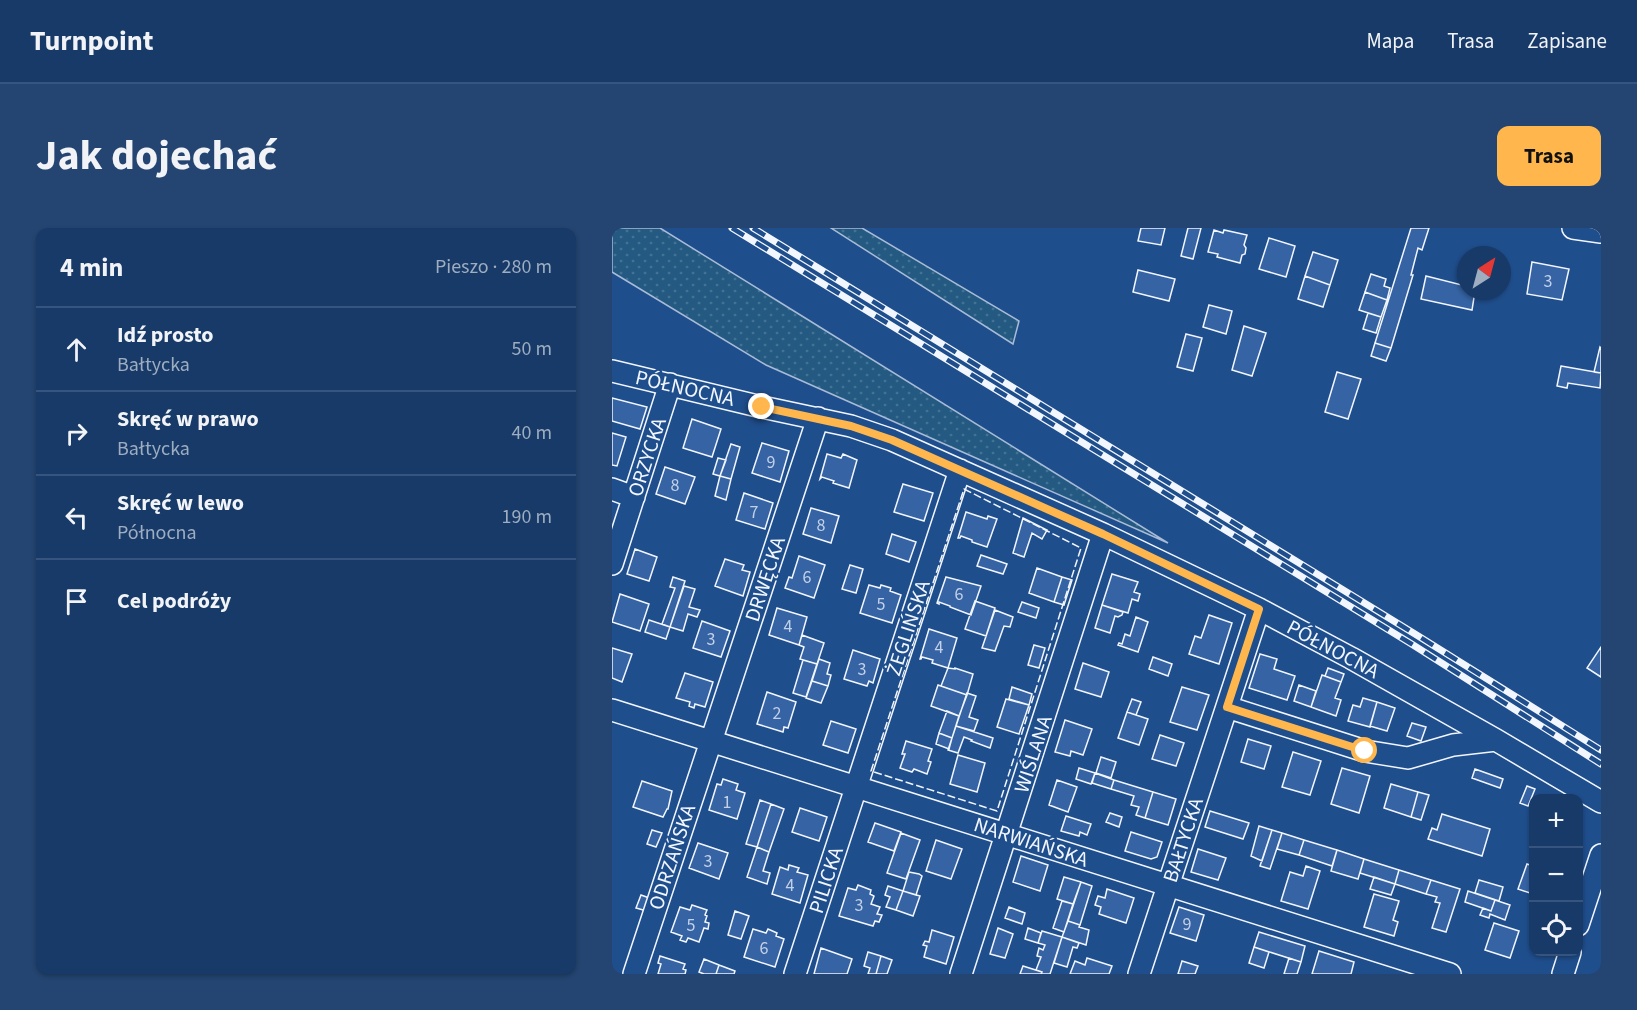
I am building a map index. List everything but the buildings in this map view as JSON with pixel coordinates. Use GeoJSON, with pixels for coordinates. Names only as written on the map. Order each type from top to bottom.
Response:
{"type":"FeatureCollection","features":[{"type":"Feature","properties":{"kind":"street"},"geometry":{"type":"LineString","coordinates":[[1574,228],[1601,232]]}},
{"type":"Feature","properties":{"kind":"street","name":"PÓŁNOCNA"},"geometry":{"type":"LineString","coordinates":[[612,371],[851,426],[892,440],[1103,534],[1259,609],[1351,658],[1601,802]]}},
{"type":"Feature","properties":{"kind":"street","name":"ORZYCKA"},"geometry":{"type":"LineString","coordinates":[[612,564],[670,384]]}},
{"type":"Feature","properties":{"kind":"street","name":"DRWĘCKA"},"geometry":{"type":"LineString","coordinates":[[711,741],[818,418]]}},
{"type":"Feature","properties":{"kind":"street","name":"ŻEGLIŃSKA"},"geometry":{"type":"LineString","coordinates":[[856,787],[960,470]]}},
{"type":"Feature","properties":{"kind":"street"},"geometry":{"type":"LineString","coordinates":[[612,489],[634,496]]}},
{"type":"Feature","properties":{"kind":"street","name":"WIŚLANA"},"geometry":{"type":"LineString","coordinates":[[961,974],[1103,534]]}},
{"type":"Feature","properties":{"kind":"street","name":"BAŁTYCKA"},"geometry":{"type":"LineString","coordinates":[[1139,974],[1259,609]]}},
{"type":"Feature","properties":{"kind":"street"},"geometry":{"type":"LineString","coordinates":[[1227,707],[1365,751],[1408,758],[1453,745],[1496,740]]}},
{"type":"Feature","properties":{"kind":"street","name":"NARWIAŃSKA"},"geometry":{"type":"LineString","coordinates":[[612,710],[1450,974]]}},
{"type":"Feature","properties":{"kind":"street","name":"ODRZAŃSKA"},"geometry":{"type":"LineString","coordinates":[[634,974],[711,741]]}},
{"type":"Feature","properties":{"kind":"street","name":"PILICKA"},"geometry":{"type":"LineString","coordinates":[[795,974],[856,787]]}},
{"type":"Feature","properties":{"kind":"street"},"geometry":{"type":"LineString","coordinates":[[1583,910],[1601,855]]}},
{"type":"Feature","properties":{"kind":"street"},"geometry":{"type":"LineString","coordinates":[[1563,974],[1568,956]]}},
{"type":"Feature","properties":{"kind":"shaded area"},"geometry":{"type":"Polygon","coordinates":[[[612,228],[660,228],[1168,543],[766,365],[612,272],[612,228]]]}},
{"type":"Feature","properties":{"kind":"shaded area"},"geometry":{"type":"Polygon","coordinates":[[[831,228],[862,228],[1019,321],[1013,344],[831,228]]]}},
{"type":"Feature","properties":{"kind":"railway"},"geometry":{"type":"LineString","coordinates":[[732,228],[1410,643],[1601,764]]}},
{"type":"Feature","properties":{"kind":"railway"},"geometry":{"type":"LineString","coordinates":[[753,228],[1601,750]]}},
{"type":"Feature","properties":{"kind":"fence"},"geometry":{"type":"LineString","coordinates":[[964,489],[1081,548],[997,811],[871,771],[964,489]]}},
{"type":"Feature","properties":{"kind":"route"},"geometry":{"type":"LineString","coordinates":[[762,407],[851,426],[892,440],[1103,534],[1259,609],[1227,707],[1365,751]]}}]}
